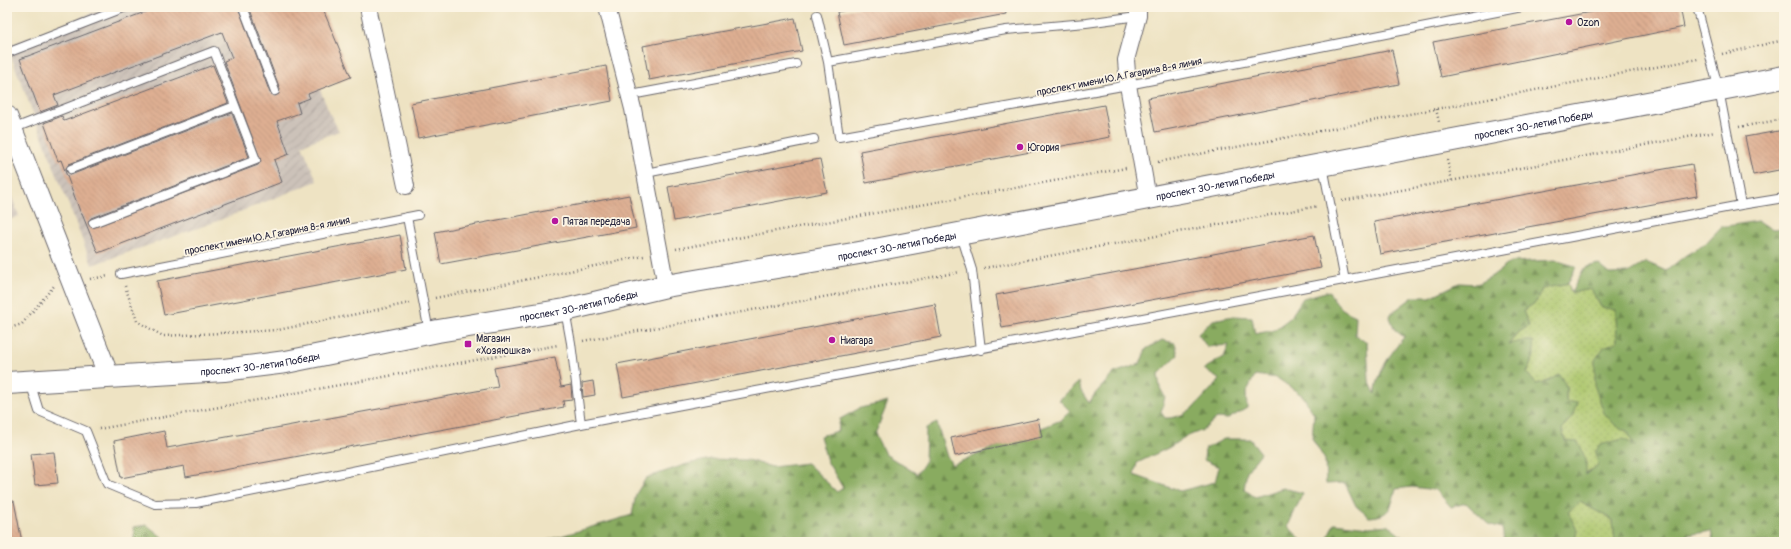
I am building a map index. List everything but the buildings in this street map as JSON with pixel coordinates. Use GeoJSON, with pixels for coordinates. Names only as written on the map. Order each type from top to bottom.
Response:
{"type":"FeatureCollection","features":[{"type":"Feature","properties":{"kind":"main road","name":"проспект 30-летия Победы"},"geometry":{"type":"LineString","coordinates":[[7,383],[29,380],[224,370],[286,362],[429,332],[565,310],[666,286],[961,234],[1784,77]]}},
{"type":"Feature","properties":{"kind":"street"},"geometry":{"type":"LineString","coordinates":[[368,7],[406,186]]}},
{"type":"Feature","properties":{"kind":"street"},"geometry":{"type":"LineString","coordinates":[[607,7],[631,95],[666,286]]}},
{"type":"Feature","properties":{"kind":"street"},"geometry":{"type":"LineString","coordinates":[[1138,12],[1126,60],[1128,85],[1148,199]]}},
{"type":"Feature","properties":{"kind":"street"},"geometry":{"type":"LineString","coordinates":[[9,121],[109,376]]}},
{"type":"Feature","properties":{"kind":"lane"},"geometry":{"type":"LineString","coordinates":[[7,53],[126,7]]}},
{"type":"Feature","properties":{"kind":"lane"},"geometry":{"type":"LineString","coordinates":[[243,7],[275,91]]}},
{"type":"Feature","properties":{"kind":"lane","name":"проспект имени Ю.А.Гагарина 8-я линия"},"geometry":{"type":"LineString","coordinates":[[817,15],[828,62],[839,137],[1128,85],[1522,7]]}},
{"type":"Feature","properties":{"kind":"lane"},"geometry":{"type":"LineString","coordinates":[[1698,7],[1719,90],[1741,205]]}},
{"type":"Feature","properties":{"kind":"lane"},"geometry":{"type":"LineString","coordinates":[[828,62],[1006,30],[1086,23],[1138,12]]}},
{"type":"Feature","properties":{"kind":"lane"},"geometry":{"type":"LineString","coordinates":[[9,121],[214,51],[256,160],[93,223]]}},
{"type":"Feature","properties":{"kind":"lane"},"geometry":{"type":"LineString","coordinates":[[631,95],[796,64]]}},
{"type":"Feature","properties":{"kind":"lane"},"geometry":{"type":"LineString","coordinates":[[71,169],[235,106]]}},
{"type":"Feature","properties":{"kind":"lane"},"geometry":{"type":"LineString","coordinates":[[646,173],[814,139]]}},
{"type":"Feature","properties":{"kind":"lane"},"geometry":{"type":"LineString","coordinates":[[1323,166],[1345,281]]}},
{"type":"Feature","properties":{"kind":"lane"},"geometry":{"type":"LineString","coordinates":[[29,380],[39,411],[86,431],[107,484],[155,504],[196,503],[581,424],[1784,198]]}},
{"type":"Feature","properties":{"kind":"lane","name":"проспект имени Ю.А.Гагарина 8-я линия"},"geometry":{"type":"LineString","coordinates":[[121,274],[418,215]]}},
{"type":"Feature","properties":{"kind":"lane"},"geometry":{"type":"LineString","coordinates":[[407,217],[429,332]]}},
{"type":"Feature","properties":{"kind":"lane"},"geometry":{"type":"LineString","coordinates":[[961,234],[972,270],[981,350]]}},
{"type":"Feature","properties":{"kind":"lane"},"geometry":{"type":"LineString","coordinates":[[565,310],[571,343],[581,424]]}},
{"type":"Feature","properties":{"kind":"path"},"geometry":{"type":"LineString","coordinates":[[7,329],[22,324],[54,285],[121,274],[137,321],[163,336],[278,330],[660,252],[1142,165],[1710,57],[1784,40]]}},
{"type":"Feature","properties":{"kind":"path"},"geometry":{"type":"LineString","coordinates":[[86,431],[161,419],[972,270],[1784,119]]}},
{"type":"Feature","properties":{"kind":"shaded area"},"geometry":{"type":"Polygon","coordinates":[[[107,7],[287,7],[329,112],[339,131],[302,145],[317,181],[215,222],[92,265],[7,46],[107,7]]]}},
{"type":"Feature","properties":{"kind":"shaded area"},"geometry":{"type":"Polygon","coordinates":[[[7,184],[19,216],[7,221],[7,184]]]}},
{"type":"Feature","properties":{"kind":"green space"},"geometry":{"type":"Polygon","coordinates":[[[1757,221],[1773,229],[1784,228],[1784,542],[1713,542],[1711,531],[1688,535],[1681,542],[1615,542],[1613,520],[1580,502],[1568,512],[1577,530],[1575,541],[1503,542],[1502,528],[1488,524],[1466,503],[1451,507],[1436,490],[1412,487],[1396,489],[1393,501],[1388,510],[1381,515],[1369,517],[1356,506],[1345,483],[1326,484],[1325,460],[1312,438],[1314,414],[1303,396],[1277,378],[1255,375],[1246,393],[1247,408],[1228,419],[1217,418],[1203,430],[1183,438],[1170,447],[1137,463],[1134,475],[1180,491],[1215,482],[1219,467],[1204,460],[1205,449],[1224,439],[1250,439],[1261,453],[1247,471],[1244,489],[1255,497],[1283,488],[1303,493],[1288,526],[1303,542],[541,542],[632,515],[636,494],[646,478],[687,464],[711,459],[748,460],[772,467],[807,463],[837,492],[843,488],[827,461],[820,436],[838,431],[840,419],[860,408],[888,402],[875,434],[885,454],[917,474],[925,462],[926,428],[937,423],[946,454],[952,465],[1061,420],[1070,411],[1059,400],[1079,382],[1081,391],[1089,403],[1094,395],[1114,373],[1140,364],[1146,349],[1162,340],[1175,343],[1178,355],[1158,375],[1160,388],[1165,397],[1161,412],[1165,418],[1182,415],[1196,405],[1220,380],[1204,369],[1224,357],[1229,345],[1207,347],[1198,334],[1213,320],[1233,316],[1252,317],[1255,334],[1274,330],[1290,318],[1303,298],[1329,291],[1334,300],[1340,306],[1347,312],[1356,316],[1355,335],[1367,343],[1369,380],[1375,394],[1379,377],[1385,363],[1404,337],[1395,330],[1389,315],[1413,297],[1430,297],[1459,283],[1477,284],[1492,276],[1511,262],[1557,260],[1576,267],[1568,283],[1542,289],[1536,302],[1523,311],[1529,326],[1519,332],[1508,344],[1533,341],[1534,355],[1527,373],[1536,384],[1549,381],[1559,374],[1566,386],[1566,401],[1577,403],[1572,417],[1562,428],[1565,441],[1578,442],[1586,460],[1586,475],[1598,465],[1596,451],[1600,445],[1623,439],[1633,444],[1628,432],[1615,425],[1604,413],[1595,387],[1595,360],[1604,347],[1617,342],[1616,310],[1601,307],[1591,289],[1571,293],[1584,268],[1598,264],[1610,274],[1628,273],[1646,262],[1666,271],[1686,255],[1705,244],[1721,227],[1757,221]]]}},
{"type":"Feature","properties":{"kind":"green space"},"geometry":{"type":"Polygon","coordinates":[[[1568,283],[1571,293],[1591,289],[1601,307],[1616,309],[1617,342],[1604,347],[1615,425],[1628,432],[1634,445],[1623,439],[1601,446],[1596,451],[1598,465],[1585,475],[1586,460],[1565,441],[1562,428],[1572,417],[1566,401],[1566,386],[1549,381],[1536,384],[1527,373],[1534,355],[1508,345],[1519,332],[1529,326],[1523,311],[1536,302],[1542,289],[1568,283]]]}},
{"type":"Feature","properties":{"kind":"green space"},"geometry":{"type":"Polygon","coordinates":[[[1580,502],[1613,520],[1615,542],[1558,542],[1576,530],[1568,512],[1580,502]]]}},
{"type":"Feature","properties":{"kind":"green space"},"geometry":{"type":"Polygon","coordinates":[[[1334,523],[1369,527],[1388,525],[1407,541],[1326,542],[1334,523]]]}},
{"type":"Feature","properties":{"kind":"green space"},"geometry":{"type":"Polygon","coordinates":[[[147,525],[162,537],[165,542],[134,542],[134,527],[147,525]]]}},
{"type":"Feature","properties":{"kind":"place","name":"Ozon"},"geometry":{"type":"Point","coordinates":[1569,22]}},
{"type":"Feature","properties":{"kind":"place","name":"Югория"},"geometry":{"type":"Point","coordinates":[1020,147]}},
{"type":"Feature","properties":{"kind":"place","name":"Пятая передача"},"geometry":{"type":"Point","coordinates":[555,221]}},
{"type":"Feature","properties":{"kind":"place","name":"Ниагара"},"geometry":{"type":"Point","coordinates":[832,340]}},
{"type":"Feature","properties":{"kind":"place","name":"Магазин «Хозяюшка»"},"geometry":{"type":"Point","coordinates":[468,344]}}]}
